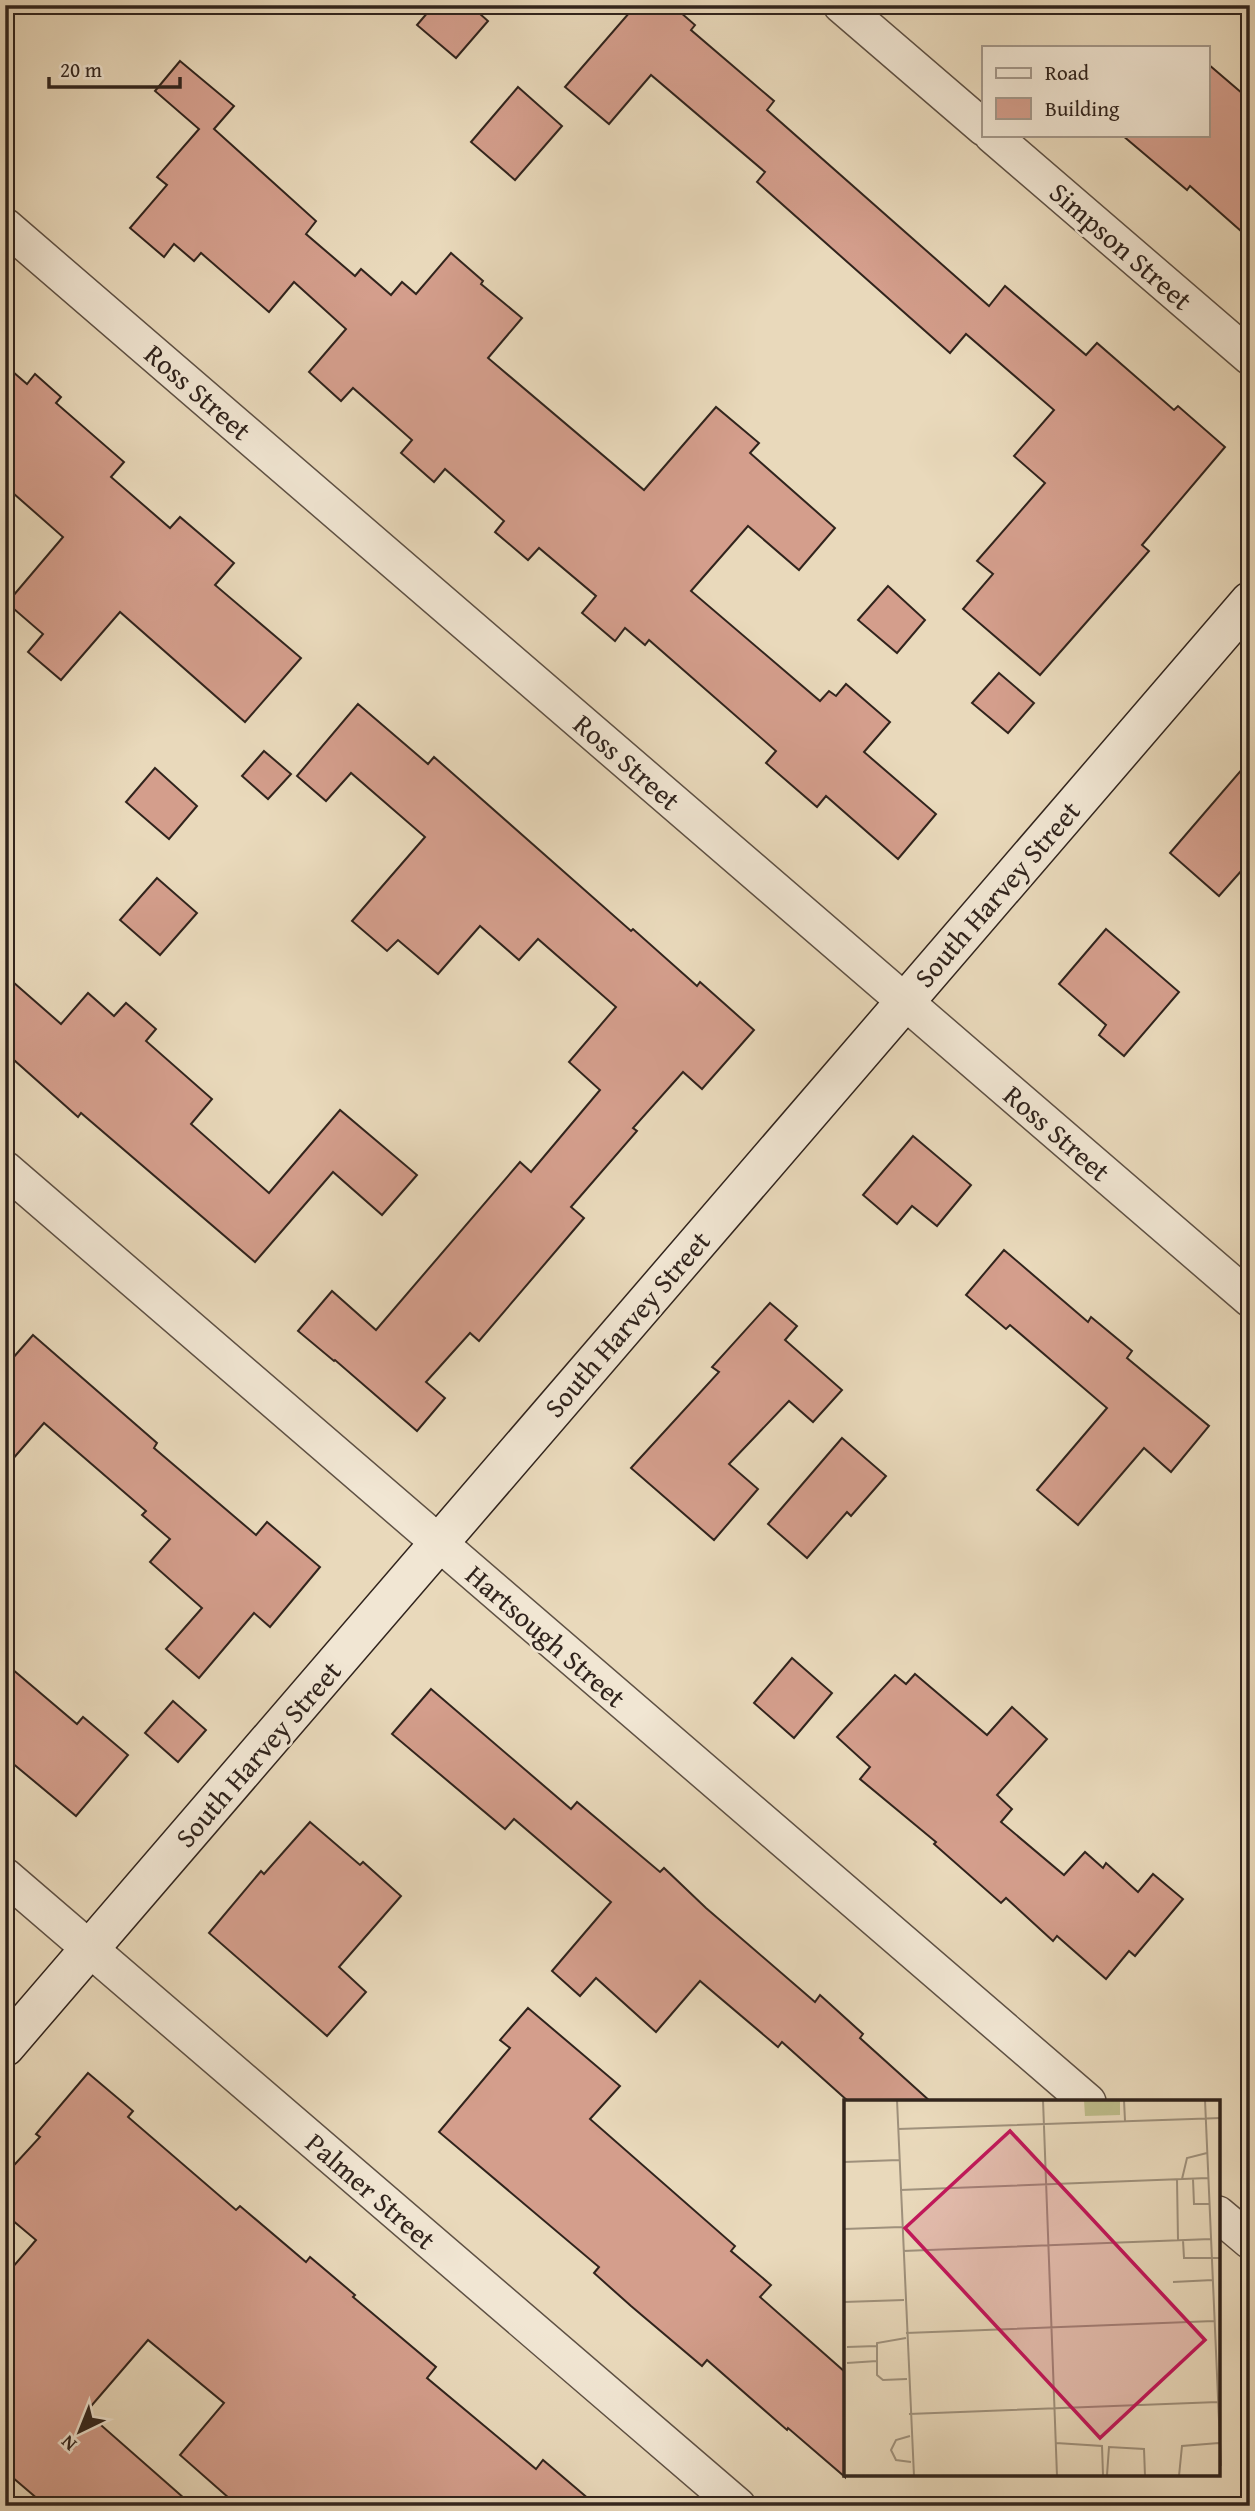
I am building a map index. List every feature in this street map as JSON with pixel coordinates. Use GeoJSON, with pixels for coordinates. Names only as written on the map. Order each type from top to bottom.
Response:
{"type":"FeatureCollection","features":[{"type":"Feature","properties":{"kind":"street"},"geometry":{"type":"LineString","coordinates":[[841,5],[982,126]]}},
{"type":"Feature","properties":{"kind":"street","name":"Simpson Street"},"geometry":{"type":"LineString","coordinates":[[993,136],[1250,357]]}},
{"type":"Feature","properties":{"kind":"street","name":"Ross Street"},"geometry":{"type":"LineString","coordinates":[[5,226],[1250,1299]]}},
{"type":"Feature","properties":{"kind":"street","name":"South Harvey Street"},"geometry":{"type":"LineString","coordinates":[[5,2047],[1250,601]]}},
{"type":"Feature","properties":{"kind":"street","name":"Hartsough Street"},"geometry":{"type":"LineString","coordinates":[[5,1169],[1086,2100]]}},
{"type":"Feature","properties":{"kind":"street","name":"Palmer Street"},"geometry":{"type":"LineString","coordinates":[[5,1876],[738,2506]]}},
{"type":"Feature","properties":{"kind":"street"},"geometry":{"type":"LineString","coordinates":[[1220,2216],[1250,2241]]}},
{"type":"Feature","properties":{"kind":"building"},"geometry":{"type":"Polygon","coordinates":[[[434,5],[470,5],[488,21],[456,58],[417,25],[434,5]]]}},
{"type":"Feature","properties":{"kind":"building"},"geometry":{"type":"Polygon","coordinates":[[[636,5],[672,5],[695,25],[691,30],[774,101],[767,110],[989,306],[1005,286],[1086,355],[1097,343],[1174,410],[1178,406],[1225,447],[1142,545],[1149,551],[1040,675],[963,609],[993,574],[977,561],[1045,483],[1014,456],[1054,410],[966,334],[950,353],[757,182],[765,172],[651,75],[609,124],[565,87],[636,5]]]}},
{"type":"Feature","properties":{"kind":"building"},"geometry":{"type":"Polygon","coordinates":[[[180,61],[234,106],[214,129],[316,221],[306,234],[355,276],[361,269],[391,295],[402,282],[416,294],[451,253],[483,281],[481,284],[522,318],[488,358],[644,490],[716,407],[759,443],[750,453],[835,528],[799,570],[748,526],[691,591],[820,701],[829,691],[836,696],[846,684],[890,722],[864,752],[936,814],[898,859],[826,796],[817,807],[766,763],[776,751],[649,640],[645,645],[625,628],[615,641],[582,613],[596,596],[539,548],[528,560],[495,532],[504,521],[445,469],[434,482],[401,453],[412,440],[353,388],[341,401],[309,372],[346,329],[294,282],[269,312],[201,253],[194,261],[174,244],[164,257],[130,228],[167,185],[157,177],[199,129],[155,91],[180,61]]]}},
{"type":"Feature","properties":{"kind":"building"},"geometry":{"type":"Polygon","coordinates":[[[1210,66],[1250,100],[1250,239],[1190,186],[1187,190],[1123,136],[1210,136],[1210,66]]]}},
{"type":"Feature","properties":{"kind":"building"},"geometry":{"type":"Polygon","coordinates":[[[518,87],[562,126],[515,180],[471,142],[518,87]]]}},
{"type":"Feature","properties":{"kind":"building"},"geometry":{"type":"Polygon","coordinates":[[[5,365],[27,384],[35,374],[61,397],[56,403],[124,462],[111,477],[170,528],[180,517],[234,563],[215,585],[301,658],[245,722],[120,612],[61,680],[28,652],[43,634],[7,603],[63,537],[5,486],[5,365]]]}},
{"type":"Feature","properties":{"kind":"building"},"geometry":{"type":"Polygon","coordinates":[[[888,586],[925,620],[897,653],[858,620],[888,586]]]}},
{"type":"Feature","properties":{"kind":"building"},"geometry":{"type":"Polygon","coordinates":[[[999,673],[1034,703],[1008,733],[972,703],[999,673]]]}},
{"type":"Feature","properties":{"kind":"building"},"geometry":{"type":"Polygon","coordinates":[[[358,704],[428,764],[434,757],[631,931],[633,929],[697,986],[700,982],[754,1030],[702,1089],[683,1072],[633,1128],[637,1131],[571,1207],[584,1218],[479,1341],[470,1333],[426,1382],[445,1398],[417,1431],[298,1331],[332,1291],[376,1330],[520,1162],[531,1172],[600,1090],[569,1062],[616,1007],[538,939],[519,960],[480,926],[438,974],[398,940],[387,951],[352,921],[425,837],[351,773],[326,801],[297,776],[358,704]]]}},
{"type":"Feature","properties":{"kind":"building"},"geometry":{"type":"Polygon","coordinates":[[[264,751],[291,774],[268,799],[242,776],[264,751]]]}},
{"type":"Feature","properties":{"kind":"building"},"geometry":{"type":"Polygon","coordinates":[[[1250,760],[1250,861],[1219,896],[1170,853],[1250,760]]]}},
{"type":"Feature","properties":{"kind":"building"},"geometry":{"type":"Polygon","coordinates":[[[155,768],[197,806],[169,839],[126,802],[155,768]]]}},
{"type":"Feature","properties":{"kind":"building"},"geometry":{"type":"Polygon","coordinates":[[[157,878],[197,913],[160,955],[120,920],[157,878]]]}},
{"type":"Feature","properties":{"kind":"building"},"geometry":{"type":"Polygon","coordinates":[[[1106,929],[1179,992],[1124,1056],[1099,1035],[1106,1025],[1059,984],[1106,929]]]}},
{"type":"Feature","properties":{"kind":"building"},"geometry":{"type":"Polygon","coordinates":[[[5,975],[61,1024],[88,993],[114,1016],[126,1003],[156,1029],[146,1041],[212,1099],[191,1124],[269,1193],[340,1110],[417,1175],[382,1215],[333,1172],[255,1262],[81,1113],[78,1117],[5,1052],[5,975]]]}},
{"type":"Feature","properties":{"kind":"building"},"geometry":{"type":"Polygon","coordinates":[[[913,1136],[971,1185],[937,1226],[912,1206],[897,1224],[863,1195],[913,1136]]]}},
{"type":"Feature","properties":{"kind":"building"},"geometry":{"type":"Polygon","coordinates":[[[1004,1250],[1088,1322],[1091,1317],[1132,1351],[1127,1358],[1209,1426],[1171,1472],[1144,1448],[1078,1525],[1037,1490],[1107,1408],[1010,1325],[1006,1329],[966,1295],[1004,1250]]]}},
{"type":"Feature","properties":{"kind":"building"},"geometry":{"type":"Polygon","coordinates":[[[770,1303],[797,1326],[785,1340],[842,1390],[813,1422],[789,1401],[729,1464],[758,1489],[714,1540],[631,1468],[719,1372],[712,1367],[770,1303]]]}},
{"type":"Feature","properties":{"kind":"building"},"geometry":{"type":"Polygon","coordinates":[[[33,1335],[157,1443],[154,1448],[256,1535],[267,1522],[320,1567],[270,1627],[254,1613],[199,1678],[166,1649],[202,1608],[150,1562],[170,1539],[142,1515],[146,1511],[44,1423],[5,1468],[5,1367],[33,1335]]]}},
{"type":"Feature","properties":{"kind":"building"},"geometry":{"type":"Polygon","coordinates":[[[842,1438],[886,1476],[851,1516],[847,1512],[807,1558],[768,1524],[842,1438]]]}},
{"type":"Feature","properties":{"kind":"building"},"geometry":{"type":"Polygon","coordinates":[[[792,1658],[832,1693],[794,1738],[754,1703],[792,1658]]]}},
{"type":"Feature","properties":{"kind":"building"},"geometry":{"type":"Polygon","coordinates":[[[5,1663],[77,1724],[83,1717],[128,1755],[76,1816],[5,1757],[5,1663]]]}},
{"type":"Feature","properties":{"kind":"building"},"geometry":{"type":"Polygon","coordinates":[[[915,1674],[987,1735],[1012,1707],[1047,1739],[997,1795],[1012,1809],[1001,1822],[1064,1875],[1085,1852],[1103,1868],[1106,1863],[1138,1892],[1153,1874],[1183,1899],[1135,1956],[1129,1951],[1106,1979],[1057,1936],[1053,1941],[1006,1898],[1001,1903],[934,1844],[936,1842],[860,1779],[870,1767],[837,1737],[895,1675],[906,1684],[915,1674]]]}},
{"type":"Feature","properties":{"kind":"building"},"geometry":{"type":"Polygon","coordinates":[[[431,1689],[571,1809],[577,1802],[660,1872],[664,1868],[815,2002],[820,1995],[863,2034],[860,2038],[929,2100],[847,2100],[782,2042],[778,2047],[700,1981],[656,2032],[596,1978],[580,1996],[552,1971],[611,1902],[514,1819],[505,1829],[392,1734],[431,1689]]]}},
{"type":"Feature","properties":{"kind":"building"},"geometry":{"type":"Polygon","coordinates":[[[173,1701],[206,1730],[178,1762],[145,1733],[173,1701]]]}},
{"type":"Feature","properties":{"kind":"building"},"geometry":{"type":"Polygon","coordinates":[[[310,1822],[360,1865],[363,1862],[401,1896],[339,1967],[366,1992],[327,2036],[209,1933],[261,1871],[264,1874],[310,1822]]]}},
{"type":"Feature","properties":{"kind":"building"},"geometry":{"type":"Polygon","coordinates":[[[528,2008],[620,2086],[590,2119],[735,2246],[731,2251],[771,2285],[760,2297],[844,2371],[845,2477],[707,2360],[702,2366],[631,2306],[594,2273],[599,2267],[439,2132],[510,2048],[500,2040],[528,2008]]]}},
{"type":"Feature","properties":{"kind":"building"},"geometry":{"type":"Polygon","coordinates":[[[88,2073],[133,2111],[128,2117],[236,2210],[240,2206],[306,2262],[310,2257],[436,2367],[427,2378],[536,2469],[543,2460],[597,2506],[238,2506],[180,2455],[224,2403],[148,2340],[86,2412],[193,2506],[46,2506],[5,2471],[5,2276],[36,2240],[5,2214],[5,2175],[40,2137],[36,2134],[88,2073]]]}}]}
